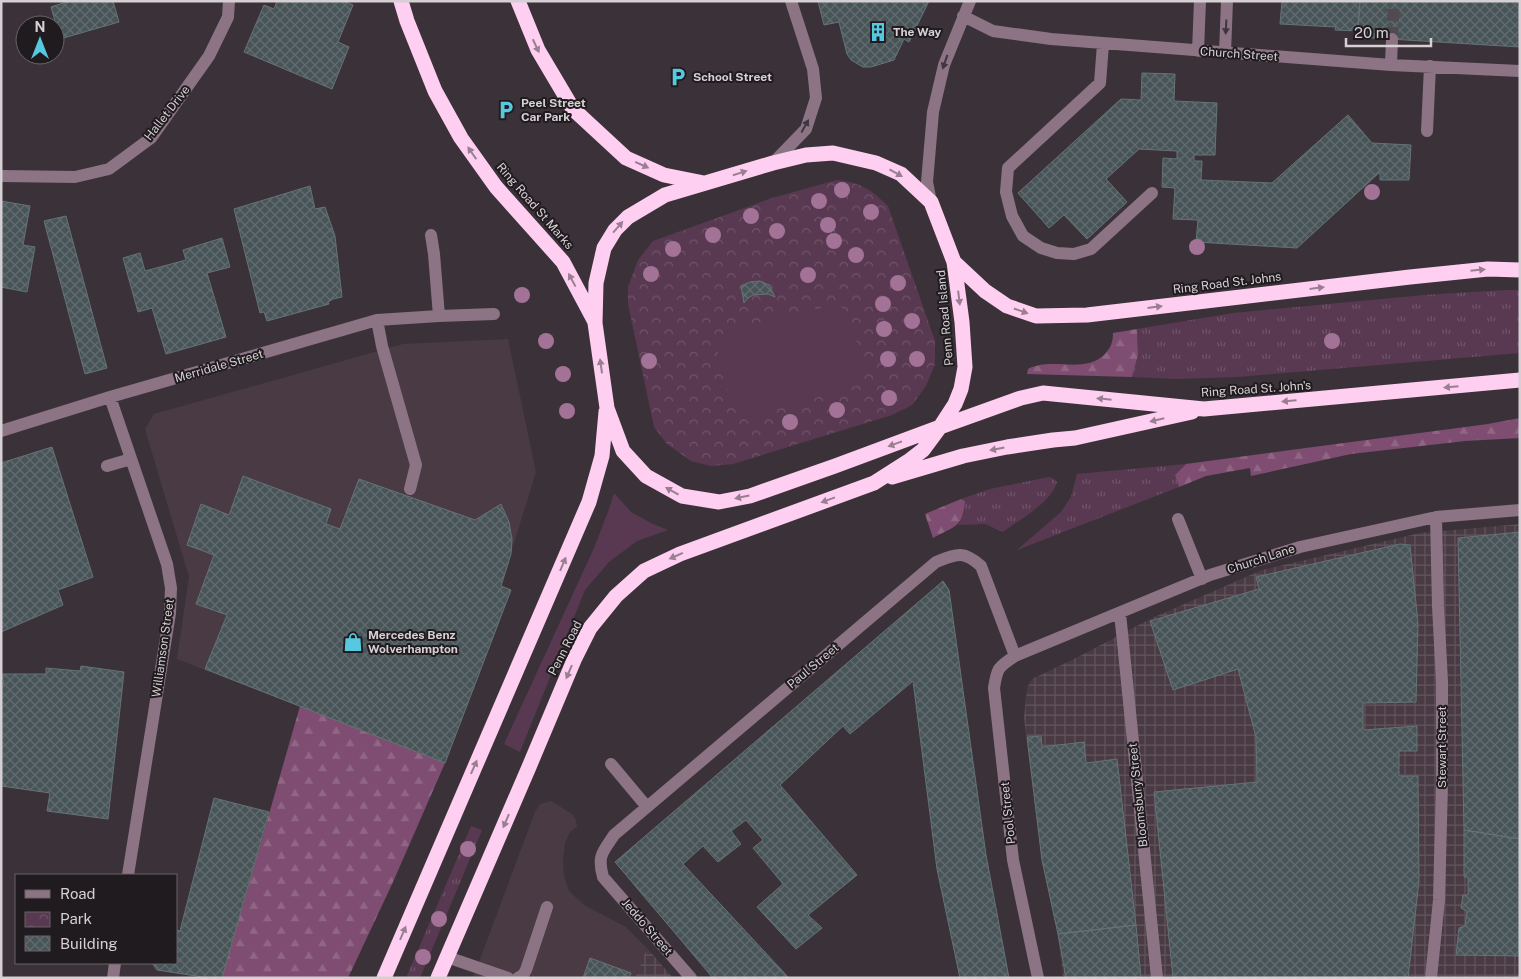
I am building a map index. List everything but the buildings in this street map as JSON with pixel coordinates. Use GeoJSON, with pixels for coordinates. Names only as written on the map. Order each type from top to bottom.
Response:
{"type":"FeatureCollection","features":[{"type":"Feature","properties":{"kind":"highway","name":"Ring Road St Marks"},"geometry":{"type":"LineString","coordinates":[[402,1],[407,21],[435,91],[461,138],[496,187],[563,262],[595,323]]}},
{"type":"Feature","properties":{"kind":"highway"},"geometry":{"type":"LineString","coordinates":[[518,1],[538,50],[573,109],[626,158],[664,175],[706,183]]}},
{"type":"Feature","properties":{"kind":"highway","name":"Penn Road Island"},"geometry":{"type":"LineString","coordinates":[[833,153],[876,163],[901,174],[931,202],[954,262],[962,322],[965,367],[962,389],[940,427],[759,493],[719,502],[682,496],[646,476],[623,451],[607,408],[595,323],[596,283],[604,248],[615,230],[628,217],[665,195],[773,163],[806,155],[833,153]]}},
{"type":"Feature","properties":{"kind":"highway","name":"Ring Road St. Johns"},"geometry":{"type":"LineString","coordinates":[[954,262],[985,291],[1008,306],[1036,316],[1087,315],[1488,269],[1520,270]]}},
{"type":"Feature","properties":{"kind":"highway","name":"Ring Road St. John's"},"geometry":{"type":"LineString","coordinates":[[940,427],[1021,398],[1043,393],[1204,409],[1520,380]]}},
{"type":"Feature","properties":{"kind":"highway"},"geometry":{"type":"LineString","coordinates":[[384,978],[589,502],[602,456],[607,408]]}},
{"type":"Feature","properties":{"kind":"highway"},"geometry":{"type":"LineString","coordinates":[[874,483],[963,456],[1008,447],[1075,438],[1204,409]]}},
{"type":"Feature","properties":{"kind":"highway","name":"Penn Road"},"geometry":{"type":"LineString","coordinates":[[438,978],[574,660],[590,628],[616,596],[644,571],[680,554],[874,483],[923,450],[940,427]]}},
{"type":"Feature","properties":{"kind":"street","name":"Hallet Drive"},"geometry":{"type":"LineString","coordinates":[[1,176],[75,177],[109,169],[151,138],[209,56],[228,17],[229,1]]}},
{"type":"Feature","properties":{"kind":"street"},"geometry":{"type":"LineString","coordinates":[[773,163],[806,129],[816,98],[813,69],[791,1]]}},
{"type":"Feature","properties":{"kind":"street"},"geometry":{"type":"LineString","coordinates":[[931,202],[927,182],[933,112],[944,64],[970,1]]}},
{"type":"Feature","properties":{"kind":"street"},"geometry":{"type":"LineString","coordinates":[[1198,51],[1200,1]]}},
{"type":"Feature","properties":{"kind":"street"},"geometry":{"type":"LineString","coordinates":[[1225,53],[1227,1]]}},
{"type":"Feature","properties":{"kind":"street","name":"Church Street"},"geometry":{"type":"LineString","coordinates":[[963,16],[993,30],[1051,40],[1390,64],[1520,71]]}},
{"type":"Feature","properties":{"kind":"street"},"geometry":{"type":"LineString","coordinates":[[1390,64],[1392,38]]}},
{"type":"Feature","properties":{"kind":"street"},"geometry":{"type":"LineString","coordinates":[[1103,44],[1100,83],[1008,168],[1006,192],[1012,216],[1023,236],[1040,248],[1057,253],[1074,254],[1092,249],[1152,193]]}},
{"type":"Feature","properties":{"kind":"street"},"geometry":{"type":"LineString","coordinates":[[1427,131],[1430,66]]}},
{"type":"Feature","properties":{"kind":"street"},"geometry":{"type":"LineString","coordinates":[[431,235],[439,316]]}},
{"type":"Feature","properties":{"kind":"street","name":"Merridale Street"},"geometry":{"type":"LineString","coordinates":[[1,431],[110,397],[377,320],[494,314]]}},
{"type":"Feature","properties":{"kind":"street"},"geometry":{"type":"LineString","coordinates":[[377,320],[382,346],[416,465],[410,489]]}},
{"type":"Feature","properties":{"kind":"street","name":"Williamson Street"},"geometry":{"type":"LineString","coordinates":[[110,397],[166,564],[172,588],[170,613],[128,874]]}},
{"type":"Feature","properties":{"kind":"street"},"geometry":{"type":"LineString","coordinates":[[107,466],[131,459]]}},
{"type":"Feature","properties":{"kind":"street","name":"Church Lane"},"geometry":{"type":"LineString","coordinates":[[1015,656],[1202,579],[1300,546],[1436,517],[1520,510]]}},
{"type":"Feature","properties":{"kind":"street","name":"Stewart Street"},"geometry":{"type":"LineString","coordinates":[[1431,978],[1439,900],[1442,783],[1442,682],[1436,517]]}},
{"type":"Feature","properties":{"kind":"street"},"geometry":{"type":"LineString","coordinates":[[1178,519],[1202,579]]}},
{"type":"Feature","properties":{"kind":"street","name":"Paul Street"},"geometry":{"type":"LineString","coordinates":[[602,877],[599,863],[605,847],[614,834],[936,562],[955,555],[970,556],[981,566],[1015,656]]}},
{"type":"Feature","properties":{"kind":"street","name":"Bloomsbury Street"},"geometry":{"type":"LineString","coordinates":[[1120,613],[1157,978]]}},
{"type":"Feature","properties":{"kind":"street","name":"Pool Street"},"geometry":{"type":"LineString","coordinates":[[1015,656],[1000,666],[994,688],[1013,860],[1038,978]]}},
{"type":"Feature","properties":{"kind":"street"},"geometry":{"type":"LineString","coordinates":[[611,764],[646,807]]}},
{"type":"Feature","properties":{"kind":"street","name":"Jeddo Street"},"geometry":{"type":"LineString","coordinates":[[602,877],[691,978]]}},
{"type":"Feature","properties":{"kind":"street"},"geometry":{"type":"LineString","coordinates":[[518,978],[526,970],[547,907]]}},
{"type":"Feature","properties":{"kind":"street"},"geometry":{"type":"LineString","coordinates":[[447,957],[508,978]]}},
{"type":"Feature","properties":{"kind":"street"},"geometry":{"type":"LineString","coordinates":[[113,978],[115,964]]}},
{"type":"Feature","properties":{"kind":"shaded area"},"geometry":{"type":"Polygon","coordinates":[[[508,339],[536,472],[501,585],[511,590],[445,763],[177,659],[189,577],[145,429],[154,414],[403,344],[508,339]]]}},
{"type":"Feature","properties":{"kind":"shaded area"},"geometry":{"type":"Polygon","coordinates":[[[1520,524],[1520,978],[1063,978],[1058,934],[1042,860],[1024,718],[1027,688],[1032,679],[1150,619],[1262,570],[1420,533],[1520,524]]]}},
{"type":"Feature","properties":{"kind":"shaded area"},"geometry":{"type":"Polygon","coordinates":[[[551,801],[572,814],[576,820],[577,827],[570,832],[565,843],[563,861],[564,876],[569,891],[584,905],[626,927],[647,948],[635,978],[473,978],[535,812],[540,804],[551,801]]]}},
{"type":"Feature","properties":{"kind":"shaded area"},"geometry":{"type":"Polygon","coordinates":[[[647,948],[673,978],[635,978],[647,948]]]}},
{"type":"Feature","properties":{"kind":"green space"},"geometry":{"type":"Polygon","coordinates":[[[837,180],[853,183],[865,188],[888,206],[935,341],[935,364],[926,386],[912,405],[892,415],[733,464],[711,466],[691,461],[667,444],[654,427],[628,304],[628,287],[638,260],[653,241],[772,198],[837,180]]]}},
{"type":"Feature","properties":{"kind":"green space"},"geometry":{"type":"Polygon","coordinates":[[[1520,290],[1520,353],[1238,377],[1177,379],[1132,377],[1138,355],[1137,329],[1233,313],[1424,295],[1520,290]]]}},
{"type":"Feature","properties":{"kind":"green space"},"geometry":{"type":"Polygon","coordinates":[[[825,307],[841,307],[849,316],[863,364],[862,377],[858,385],[752,417],[741,412],[733,402],[721,368],[718,346],[722,336],[729,330],[825,307]]]}},
{"type":"Feature","properties":{"kind":"green space"},"geometry":{"type":"Polygon","coordinates":[[[1137,329],[1138,355],[1132,377],[1027,374],[1028,369],[1037,365],[1078,365],[1097,360],[1109,349],[1113,333],[1137,329]]]}},
{"type":"Feature","properties":{"kind":"green space"},"geometry":{"type":"Polygon","coordinates":[[[1520,418],[1520,438],[1465,441],[1351,454],[1251,476],[1250,468],[1206,476],[1179,487],[1175,475],[1186,464],[1488,424],[1520,418]]]}},
{"type":"Feature","properties":{"kind":"green space"},"geometry":{"type":"Polygon","coordinates":[[[1186,464],[1175,475],[1179,487],[1017,550],[1061,512],[1071,497],[1077,474],[1186,464]]]}},
{"type":"Feature","properties":{"kind":"green space"},"geometry":{"type":"Polygon","coordinates":[[[1049,477],[1057,482],[1049,497],[1003,532],[985,524],[958,525],[964,513],[965,501],[961,499],[990,489],[1049,477]]]}},
{"type":"Feature","properties":{"kind":"green space"},"geometry":{"type":"Polygon","coordinates":[[[614,493],[631,512],[668,530],[637,541],[609,562],[585,590],[520,752],[504,744],[594,548],[614,493]]]}},
{"type":"Feature","properties":{"kind":"green space"},"geometry":{"type":"Polygon","coordinates":[[[961,499],[965,501],[960,521],[952,528],[933,538],[925,514],[961,499]]]}},
{"type":"Feature","properties":{"kind":"green space"},"geometry":{"type":"Polygon","coordinates":[[[300,706],[445,763],[393,882],[348,978],[222,978],[300,706]]]}},
{"type":"Feature","properties":{"kind":"green space"},"geometry":{"type":"Polygon","coordinates":[[[471,826],[482,830],[420,978],[406,978],[471,826]]]}},
{"type":"Feature","properties":{"kind":"tunnel"},"geometry":{"type":"LineString","coordinates":[[1392,39],[1394,1]]}},
{"type":"Feature","properties":{"kind":"place","name":"The Way"},"geometry":{"type":"Point","coordinates":[878,32]}},
{"type":"Feature","properties":{"kind":"place","name":"School Street"},"geometry":{"type":"Point","coordinates":[678,77]}},
{"type":"Feature","properties":{"kind":"place","name":"Peel Street Car Park"},"geometry":{"type":"Point","coordinates":[506,110]}},
{"type":"Feature","properties":{"kind":"place","name":"Mercedes Benz Wolverhampton"},"geometry":{"type":"Point","coordinates":[353,642]}}]}
